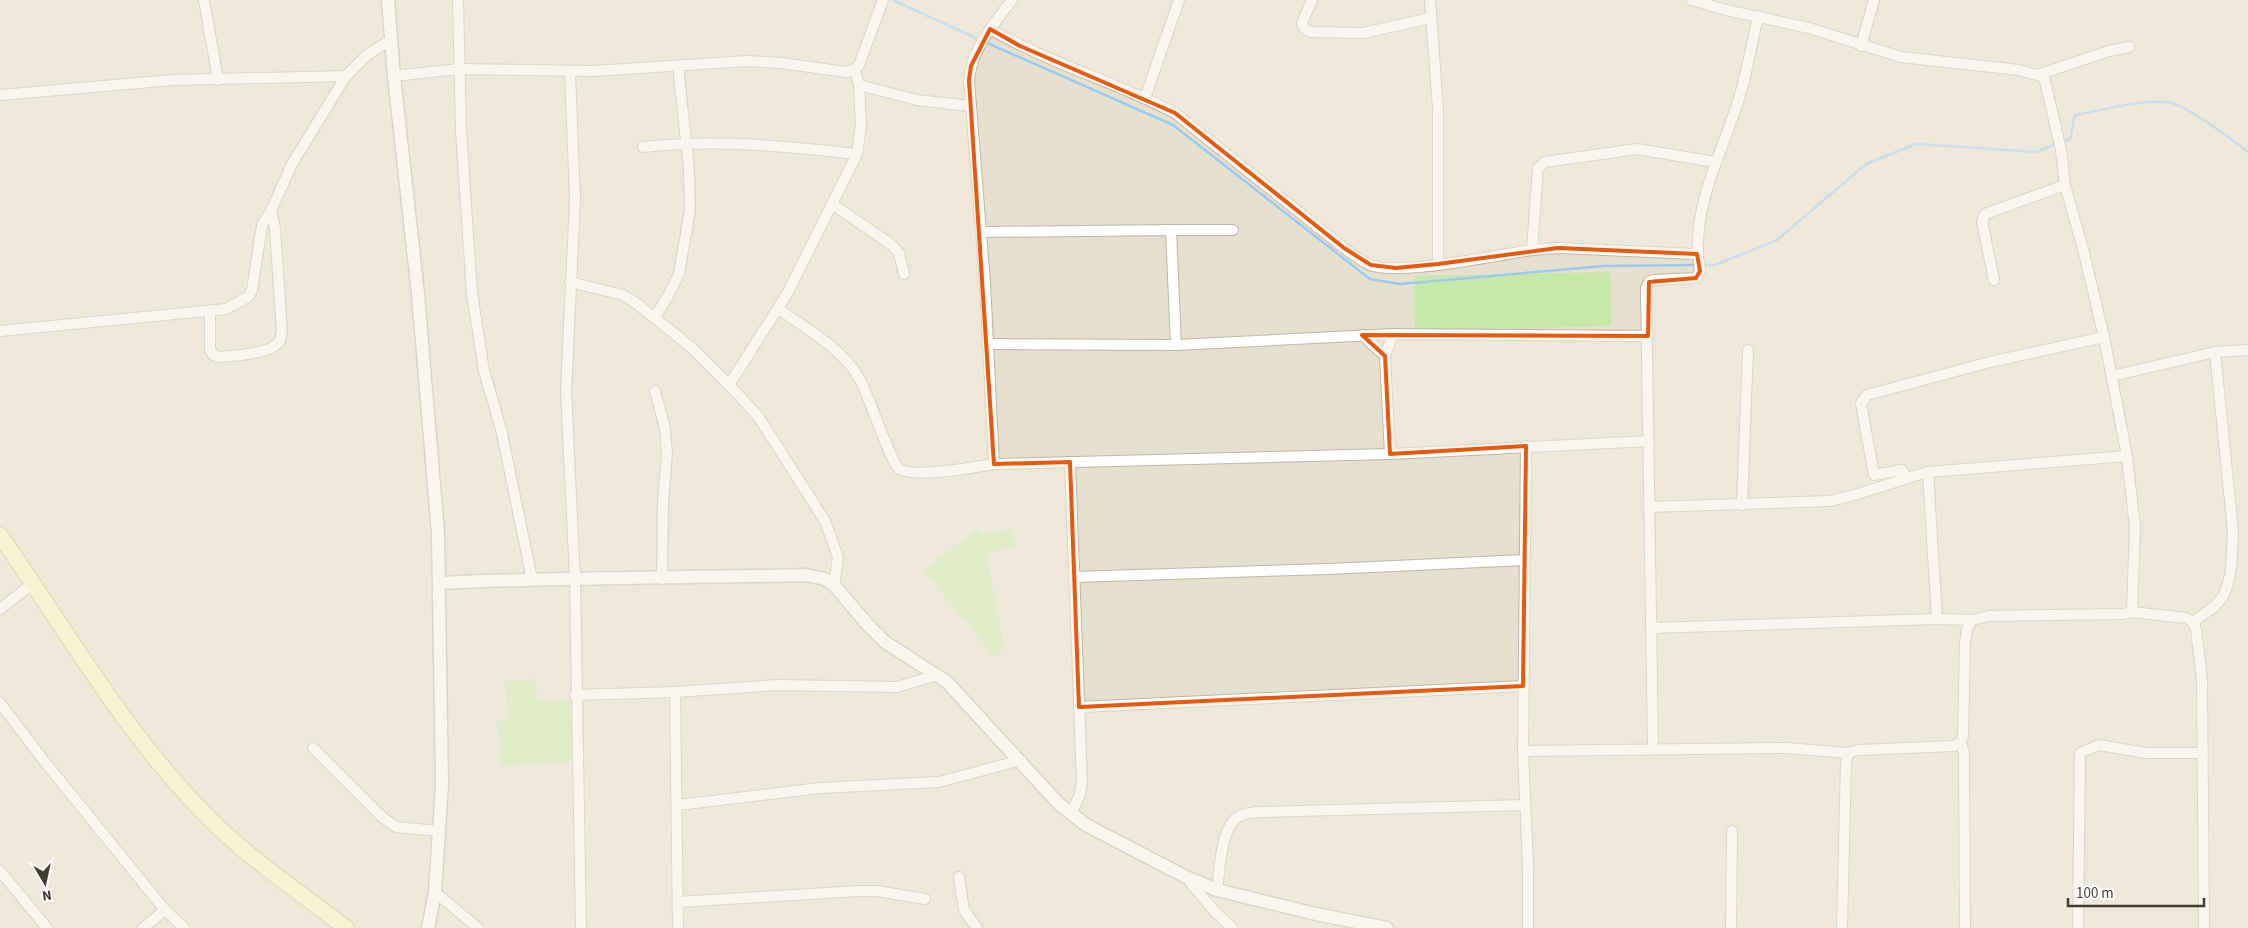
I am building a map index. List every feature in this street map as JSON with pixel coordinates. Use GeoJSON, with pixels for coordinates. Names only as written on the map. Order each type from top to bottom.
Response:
{"type":"FeatureCollection","features":[{"type":"Feature","properties":{"kind":"main road"},"geometry":{"type":"LineString","coordinates":[[0,535],[132,728],[200,808],[247,851],[346,928]]}},
{"type":"Feature","properties":{"kind":"street"},"geometry":{"type":"LineString","coordinates":[[204,0],[218,80]]}},
{"type":"Feature","properties":{"kind":"street"},"geometry":{"type":"LineString","coordinates":[[388,0],[394,76],[421,320],[440,583],[442,755],[435,892],[428,928]]}},
{"type":"Feature","properties":{"kind":"street"},"geometry":{"type":"LineString","coordinates":[[458,0],[464,205],[472,293],[484,371],[501,429],[532,579]]}},
{"type":"Feature","properties":{"kind":"street"},"geometry":{"type":"LineString","coordinates":[[394,76],[459,69],[570,71],[746,61],[782,63],[837,72],[855,70],[860,65],[884,0]]}},
{"type":"Feature","properties":{"kind":"street"},"geometry":{"type":"LineString","coordinates":[[994,464],[981,232],[970,106],[970,66],[989,31],[1012,0]]}},
{"type":"Feature","properties":{"kind":"street"},"geometry":{"type":"LineString","coordinates":[[1145,98],[1179,0]]}},
{"type":"Feature","properties":{"kind":"street"},"geometry":{"type":"LineString","coordinates":[[1312,0],[1302,23],[1304,28],[1310,32],[1363,34],[1431,18]]}},
{"type":"Feature","properties":{"kind":"street"},"geometry":{"type":"LineString","coordinates":[[1430,0],[1438,109],[1438,264]]}},
{"type":"Feature","properties":{"kind":"street"},"geometry":{"type":"LineString","coordinates":[[1692,0],[1726,10],[1809,28],[1860,46],[1901,57],[2040,74],[2109,51],[2129,47]]}},
{"type":"Feature","properties":{"kind":"street"},"geometry":{"type":"LineString","coordinates":[[1860,46],[1874,0]]}},
{"type":"Feature","properties":{"kind":"street"},"geometry":{"type":"LineString","coordinates":[[1654,748],[1646,288],[1649,282],[1672,278],[1696,278],[1699,263],[1699,226],[1715,162],[1741,94],[1758,16]]}},
{"type":"Feature","properties":{"kind":"street"},"geometry":{"type":"LineString","coordinates":[[989,31],[1020,46],[1145,98],[1175,114],[1360,260],[1382,267],[1438,264],[1558,248],[1699,263]]}},
{"type":"Feature","properties":{"kind":"street"},"geometry":{"type":"LineString","coordinates":[[0,331],[210,312],[226,309],[248,297],[252,290],[262,225],[271,211],[276,196],[292,164],[346,76],[368,54],[391,40]]}},
{"type":"Feature","properties":{"kind":"street"},"geometry":{"type":"LineString","coordinates":[[655,317],[675,283],[684,253],[691,193],[678,66]]}},
{"type":"Feature","properties":{"kind":"street"},"geometry":{"type":"LineString","coordinates":[[730,385],[779,309],[856,154],[861,125],[859,85],[855,70]]}},
{"type":"Feature","properties":{"kind":"street"},"geometry":{"type":"LineString","coordinates":[[570,71],[575,200],[566,391],[575,579],[575,695],[581,928]]}},
{"type":"Feature","properties":{"kind":"street"},"geometry":{"type":"LineString","coordinates":[[2040,74],[2048,83],[2065,185],[2083,249],[2104,337],[2127,456],[2135,527],[2132,612]]}},
{"type":"Feature","properties":{"kind":"street"},"geometry":{"type":"LineString","coordinates":[[0,95],[173,80],[346,76]]}},
{"type":"Feature","properties":{"kind":"street"},"geometry":{"type":"LineString","coordinates":[[859,85],[917,100],[970,106]]}},
{"type":"Feature","properties":{"kind":"street"},"geometry":{"type":"LineString","coordinates":[[643,147],[685,142],[770,145],[856,154]]}},
{"type":"Feature","properties":{"kind":"street"},"geometry":{"type":"LineString","coordinates":[[1532,250],[1538,168],[1542,163],[1637,149],[1715,162]]}},
{"type":"Feature","properties":{"kind":"street"},"geometry":{"type":"LineString","coordinates":[[1994,280],[1982,221],[1985,214],[2065,185]]}},
{"type":"Feature","properties":{"kind":"street"},"geometry":{"type":"LineString","coordinates":[[832,204],[892,245],[899,253],[904,274]]}},
{"type":"Feature","properties":{"kind":"street"},"geometry":{"type":"LineString","coordinates":[[210,312],[210,349],[212,355],[219,357],[263,351],[272,348],[279,342],[282,331],[275,228],[271,211]]}},
{"type":"Feature","properties":{"kind":"street"},"geometry":{"type":"LineString","coordinates":[[1171,230],[1176,346]]}},
{"type":"Feature","properties":{"kind":"street"},"geometry":{"type":"LineString","coordinates":[[981,232],[1233,230]]}},
{"type":"Feature","properties":{"kind":"street"},"geometry":{"type":"LineString","coordinates":[[570,282],[623,296],[655,317],[730,385],[758,416],[825,521],[838,557],[834,585]]}},
{"type":"Feature","properties":{"kind":"street"},"geometry":{"type":"LineString","coordinates":[[779,309],[840,354],[851,365],[871,400],[883,437],[898,468],[905,471],[945,471],[994,464],[1390,454],[1649,441]]}},
{"type":"Feature","properties":{"kind":"street"},"geometry":{"type":"LineString","coordinates":[[986,344],[1176,346],[1393,334],[1648,336]]}},
{"type":"Feature","properties":{"kind":"street"},"geometry":{"type":"LineString","coordinates":[[1390,454],[1385,356],[1393,334]]}},
{"type":"Feature","properties":{"kind":"street"},"geometry":{"type":"LineString","coordinates":[[1362,335],[1385,356]]}},
{"type":"Feature","properties":{"kind":"street"},"geometry":{"type":"LineString","coordinates":[[1906,478],[1902,470],[1874,476],[1861,403],[1868,395],[1990,362],[2104,337]]}},
{"type":"Feature","properties":{"kind":"street"},"geometry":{"type":"LineString","coordinates":[[1742,505],[1748,350]]}},
{"type":"Feature","properties":{"kind":"street"},"geometry":{"type":"LineString","coordinates":[[2112,376],[2215,352],[2248,350]]}},
{"type":"Feature","properties":{"kind":"street"},"geometry":{"type":"LineString","coordinates":[[2193,622],[2213,608],[2222,596],[2228,581],[2232,548],[2233,531],[2215,352]]}},
{"type":"Feature","properties":{"kind":"street"},"geometry":{"type":"LineString","coordinates":[[655,391],[665,428],[667,454],[663,501],[662,579]]}},
{"type":"Feature","properties":{"kind":"street"},"geometry":{"type":"LineString","coordinates":[[1526,446],[1522,686],[1528,928]]}},
{"type":"Feature","properties":{"kind":"street"},"geometry":{"type":"LineString","coordinates":[[1649,507],[1830,501],[1857,495],[1928,472],[2127,456]]}},
{"type":"Feature","properties":{"kind":"street"},"geometry":{"type":"LineString","coordinates":[[1070,462],[1082,782],[1080,794],[1071,814]]}},
{"type":"Feature","properties":{"kind":"street"},"geometry":{"type":"LineString","coordinates":[[1928,472],[1937,619]]}},
{"type":"Feature","properties":{"kind":"street"},"geometry":{"type":"LineString","coordinates":[[1074,577],[1214,574],[1524,560]]}},
{"type":"Feature","properties":{"kind":"street"},"geometry":{"type":"LineString","coordinates":[[440,583],[532,579],[662,579],[806,575],[825,579],[834,585],[885,642],[947,682],[1071,814],[1086,825],[1186,877],[1218,890],[1307,912],[1387,928]]}},
{"type":"Feature","properties":{"kind":"street"},"geometry":{"type":"LineString","coordinates":[[0,609],[33,583]]}},
{"type":"Feature","properties":{"kind":"street"},"geometry":{"type":"LineString","coordinates":[[1651,628],[1937,619],[1972,620],[1989,616],[2123,614],[2132,612],[2186,618],[2193,622],[2196,629],[2202,680],[2204,928]]}},
{"type":"Feature","properties":{"kind":"street"},"geometry":{"type":"LineString","coordinates":[[1523,751],[1654,748],[1786,748],[1848,753],[1858,750],[1954,746],[1964,736],[1965,642],[1967,629],[1972,620]]}},
{"type":"Feature","properties":{"kind":"street"},"geometry":{"type":"LineString","coordinates":[[575,695],[676,692],[786,685],[898,687],[937,675]]}},
{"type":"Feature","properties":{"kind":"street"},"geometry":{"type":"LineString","coordinates":[[1079,707],[1522,686]]}},
{"type":"Feature","properties":{"kind":"street"},"geometry":{"type":"LineString","coordinates":[[676,692],[678,928]]}},
{"type":"Feature","properties":{"kind":"street"},"geometry":{"type":"LineString","coordinates":[[0,703],[44,762],[165,910],[184,928]]}},
{"type":"Feature","properties":{"kind":"street"},"geometry":{"type":"LineString","coordinates":[[1960,742],[1964,754],[1965,928]]}},
{"type":"Feature","properties":{"kind":"street"},"geometry":{"type":"LineString","coordinates":[[2078,928],[2080,753],[2099,746],[2146,753],[2203,753]]}},
{"type":"Feature","properties":{"kind":"street"},"geometry":{"type":"LineString","coordinates":[[313,748],[382,817],[396,827],[439,832]]}},
{"type":"Feature","properties":{"kind":"street"},"geometry":{"type":"LineString","coordinates":[[1842,928],[1846,762],[1848,753]]}},
{"type":"Feature","properties":{"kind":"street"},"geometry":{"type":"LineString","coordinates":[[678,805],[820,788],[939,782],[1021,760]]}},
{"type":"Feature","properties":{"kind":"street"},"geometry":{"type":"LineString","coordinates":[[1218,890],[1222,848],[1231,822],[1242,815],[1258,812],[1525,805]]}},
{"type":"Feature","properties":{"kind":"street"},"geometry":{"type":"LineString","coordinates":[[1731,928],[1732,831]]}},
{"type":"Feature","properties":{"kind":"street"},"geometry":{"type":"LineString","coordinates":[[0,871],[47,928]]}},
{"type":"Feature","properties":{"kind":"street"},"geometry":{"type":"LineString","coordinates":[[958,877],[964,910],[977,928]]}},
{"type":"Feature","properties":{"kind":"street"},"geometry":{"type":"LineString","coordinates":[[1186,877],[1215,912],[1232,928]]}},
{"type":"Feature","properties":{"kind":"street"},"geometry":{"type":"LineString","coordinates":[[678,902],[868,891],[925,900]]}},
{"type":"Feature","properties":{"kind":"street"},"geometry":{"type":"LineString","coordinates":[[435,892],[478,928]]}},
{"type":"Feature","properties":{"kind":"street"},"geometry":{"type":"LineString","coordinates":[[144,928],[165,910]]}},
{"type":"Feature","properties":{"kind":"highlighted area"},"geometry":{"type":"Polygon","coordinates":[[[990,29],[1020,46],[1175,113],[1344,248],[1371,265],[1396,268],[1558,248],[1697,254],[1700,271],[1696,278],[1649,282],[1648,336],[1362,335],[1385,356],[1390,454],[1526,446],[1523,686],[1079,707],[1070,462],[994,464],[969,80],[971,66],[990,29]]]}},
{"type":"Feature","properties":{"kind":"shaded area"},"geometry":{"type":"Polygon","coordinates":[[[0,0],[2248,0],[2248,928],[0,928],[0,0]]]}},
{"type":"Feature","properties":{"kind":"green space"},"geometry":{"type":"Polygon","coordinates":[[[1610,272],[1611,326],[1415,331],[1414,276],[1610,272]]]}},
{"type":"Feature","properties":{"kind":"green space"},"geometry":{"type":"Polygon","coordinates":[[[1012,528],[1016,547],[987,554],[1004,648],[995,657],[924,571],[977,529],[981,535],[1012,528]]]}},
{"type":"Feature","properties":{"kind":"green space"},"geometry":{"type":"Polygon","coordinates":[[[536,679],[538,702],[570,700],[575,761],[501,767],[497,721],[508,720],[505,681],[536,679]]]}},
{"type":"Feature","properties":{"kind":"waterway"},"geometry":{"type":"LineString","coordinates":[[893,0],[980,40]]}},
{"type":"Feature","properties":{"kind":"waterway"},"geometry":{"type":"LineString","coordinates":[[985,42],[1173,125],[1370,279],[1400,284],[1604,266],[1698,265]]}},
{"type":"Feature","properties":{"kind":"waterway"},"geometry":{"type":"LineString","coordinates":[[2062,142],[2070,139],[2075,115],[2133,104],[2167,102],[2196,115],[2248,152]]}},
{"type":"Feature","properties":{"kind":"waterway"},"geometry":{"type":"LineString","coordinates":[[1703,265],[1715,265],[1777,240],[1866,164],[1916,144],[2036,152],[2057,144]]}}]}
